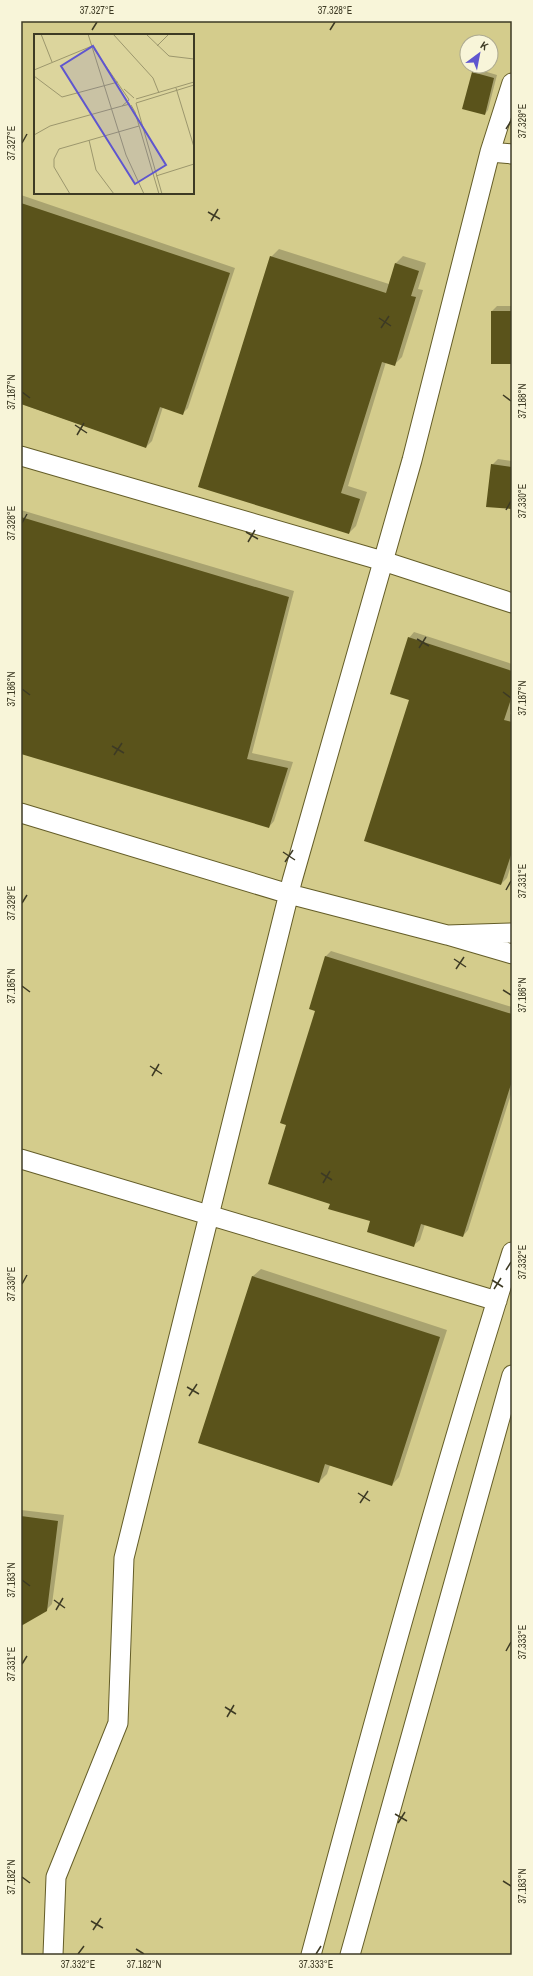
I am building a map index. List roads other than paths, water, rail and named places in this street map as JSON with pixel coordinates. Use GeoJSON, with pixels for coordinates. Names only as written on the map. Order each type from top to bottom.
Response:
{"type":"FeatureCollection","features":[{"type":"Feature","properties":{"kind":"street"},"geometry":{"type":"LineString","coordinates":[[53,1955],[56,1877],[118,1723],[124,1558],[289,894],[412,460],[490,152],[512,83]]}},
{"type":"Feature","properties":{"kind":"street"},"geometry":{"type":"LineString","coordinates":[[490,152],[512,154]]}},
{"type":"Feature","properties":{"kind":"street"},"geometry":{"type":"LineString","coordinates":[[21,456],[383,562],[512,603]]}},
{"type":"Feature","properties":{"kind":"street"},"geometry":{"type":"LineString","coordinates":[[21,813],[289,894],[447,935],[512,954]]}},
{"type":"Feature","properties":{"kind":"street"},"geometry":{"type":"LineString","coordinates":[[447,935],[512,933]]}},
{"type":"Feature","properties":{"kind":"street"},"geometry":{"type":"LineString","coordinates":[[21,1159],[497,1301]]}},
{"type":"Feature","properties":{"kind":"street"},"geometry":{"type":"LineString","coordinates":[[311,1955],[356,1787],[471,1383],[512,1252]]}},
{"type":"Feature","properties":{"kind":"street"},"geometry":{"type":"LineString","coordinates":[[350,1955],[512,1375]]}}]}
